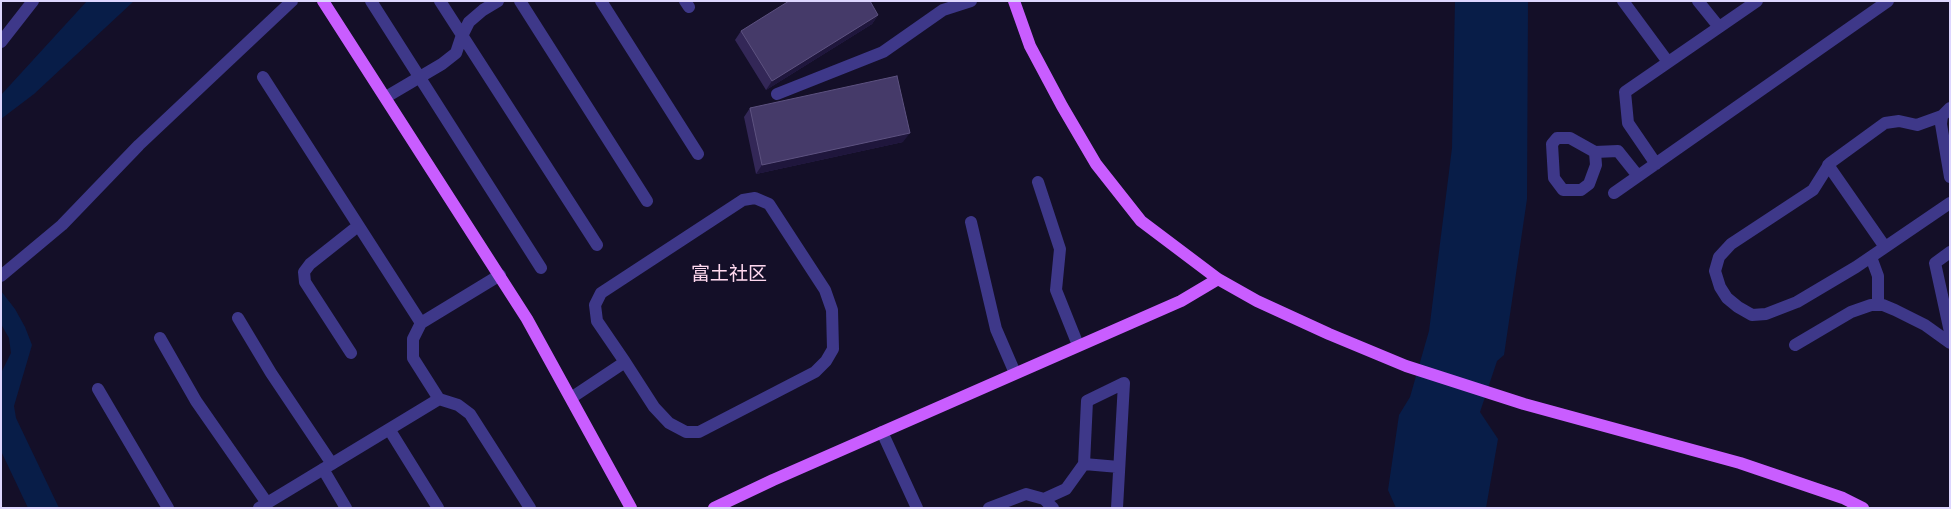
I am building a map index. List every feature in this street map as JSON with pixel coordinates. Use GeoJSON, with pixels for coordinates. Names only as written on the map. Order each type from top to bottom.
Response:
{"type":"FeatureCollection","features":[{"type":"Feature","properties":{"kind":"main road"},"geometry":{"type":"LineString","coordinates":[[323,1],[500,275],[571,398],[631,508]]}},
{"type":"Feature","properties":{"kind":"main road"},"geometry":{"type":"LineString","coordinates":[[1014,1],[1030,46],[1096,164],[1141,221],[1218,279],[1257,301],[1311,326],[1406,366],[1524,404],[1740,463],[1843,498],[1863,508]]}},
{"type":"Feature","properties":{"kind":"main road"},"geometry":{"type":"LineString","coordinates":[[714,508],[1078,345],[1181,301],[1218,279]]}},
{"type":"Feature","properties":{"kind":"street"},"geometry":{"type":"LineString","coordinates":[[1,276],[62,226],[151,133],[292,1]]}},
{"type":"Feature","properties":{"kind":"street"},"geometry":{"type":"LineString","coordinates":[[372,1],[541,268]]}},
{"type":"Feature","properties":{"kind":"street"},"geometry":{"type":"LineString","coordinates":[[440,1],[597,245]]}},
{"type":"Feature","properties":{"kind":"street"},"geometry":{"type":"LineString","coordinates":[[386,97],[442,64],[456,53],[462,35],[470,22],[483,10],[498,1]]}},
{"type":"Feature","properties":{"kind":"street"},"geometry":{"type":"LineString","coordinates":[[520,1],[647,201]]}},
{"type":"Feature","properties":{"kind":"street"},"geometry":{"type":"LineString","coordinates":[[601,1],[698,154]]}},
{"type":"Feature","properties":{"kind":"street"},"geometry":{"type":"LineString","coordinates":[[777,94],[882,52],[943,10],[970,1]]}},
{"type":"Feature","properties":{"kind":"street"},"geometry":{"type":"LineString","coordinates":[[1622,1],[1668,62]]}},
{"type":"Feature","properties":{"kind":"street"},"geometry":{"type":"LineString","coordinates":[[1698,1],[1718,28]]}},
{"type":"Feature","properties":{"kind":"street"},"geometry":{"type":"LineString","coordinates":[[1656,164],[1628,123],[1625,92],[1757,1]]}},
{"type":"Feature","properties":{"kind":"street"},"geometry":{"type":"LineString","coordinates":[[1614,193],[1888,1]]}},
{"type":"Feature","properties":{"kind":"street"},"geometry":{"type":"LineString","coordinates":[[1,42],[26,4]]}},
{"type":"Feature","properties":{"kind":"street"},"geometry":{"type":"LineString","coordinates":[[263,77],[420,322]]}},
{"type":"Feature","properties":{"kind":"street"},"geometry":{"type":"LineString","coordinates":[[1946,112],[1917,126],[1899,121],[1885,123],[1828,165],[1813,190],[1731,244],[1718,257],[1715,271],[1720,287],[1727,298],[1738,307],[1752,314],[1766,314],[1797,302],[1871,257],[1950,203]]}},
{"type":"Feature","properties":{"kind":"street"},"geometry":{"type":"LineString","coordinates":[[1946,112],[1941,124],[1950,177]]}},
{"type":"Feature","properties":{"kind":"street"},"geometry":{"type":"LineString","coordinates":[[1595,152],[1596,165],[1589,184],[1580,190],[1563,190],[1554,178],[1552,144],[1557,138],[1570,138],[1595,152],[1618,152],[1638,176]]}},
{"type":"Feature","properties":{"kind":"street"},"geometry":{"type":"LineString","coordinates":[[1828,165],[1885,247]]}},
{"type":"Feature","properties":{"kind":"street"},"geometry":{"type":"LineString","coordinates":[[1038,182],[1060,249],[1056,290],[1078,345]]}},
{"type":"Feature","properties":{"kind":"street"},"geometry":{"type":"LineString","coordinates":[[755,198],[769,204],[825,290],[832,310],[833,349],[826,361],[815,372],[699,432],[686,432],[669,423],[654,407],[625,362],[597,320],[594,305],[601,293],[743,200],[755,198]]}},
{"type":"Feature","properties":{"kind":"street"},"geometry":{"type":"LineString","coordinates":[[971,222],[996,329],[1015,374]]}},
{"type":"Feature","properties":{"kind":"street"},"geometry":{"type":"LineString","coordinates":[[351,353],[305,282],[304,272],[310,264],[358,226]]}},
{"type":"Feature","properties":{"kind":"street"},"geometry":{"type":"LineString","coordinates":[[1950,252],[1935,263],[1950,332]]}},
{"type":"Feature","properties":{"kind":"street"},"geometry":{"type":"LineString","coordinates":[[1871,257],[1878,276],[1878,305]]}},
{"type":"Feature","properties":{"kind":"street"},"geometry":{"type":"LineString","coordinates":[[500,275],[420,322],[413,339],[413,358],[439,399],[458,405],[470,414],[530,508]]}},
{"type":"Feature","properties":{"kind":"street"},"geometry":{"type":"LineString","coordinates":[[1795,345],[1851,312],[1871,304],[1895,310],[1925,324],[1950,343]]}},
{"type":"Feature","properties":{"kind":"street"},"geometry":{"type":"LineString","coordinates":[[238,318],[327,466],[346,508]]}},
{"type":"Feature","properties":{"kind":"street"},"geometry":{"type":"LineString","coordinates":[[160,338],[196,401],[263,505],[439,399]]}},
{"type":"Feature","properties":{"kind":"street"},"geometry":{"type":"LineString","coordinates":[[571,398],[625,362]]}},
{"type":"Feature","properties":{"kind":"street"},"geometry":{"type":"LineString","coordinates":[[989,508],[1026,494],[1048,503],[1066,488],[1084,464],[1087,400],[1124,383],[1117,508]]}},
{"type":"Feature","properties":{"kind":"street"},"geometry":{"type":"LineString","coordinates":[[98,389],[168,508]]}},
{"type":"Feature","properties":{"kind":"street"},"geometry":{"type":"LineString","coordinates":[[389,429],[438,508]]}},
{"type":"Feature","properties":{"kind":"street"},"geometry":{"type":"LineString","coordinates":[[882,432],[917,508]]}},
{"type":"Feature","properties":{"kind":"street"},"geometry":{"type":"LineString","coordinates":[[1084,464],[1120,467]]}},
{"type":"Feature","properties":{"kind":"water"},"geometry":{"type":"Polygon","coordinates":[[[87,1],[134,1],[34,94],[1,119],[1,95],[87,1]]]}},
{"type":"Feature","properties":{"kind":"water"},"geometry":{"type":"Polygon","coordinates":[[[1455,1],[1528,1],[1527,199],[1504,355],[1497,361],[1480,412],[1498,439],[1486,508],[1396,508],[1388,490],[1399,415],[1410,397],[1429,331],[1452,148],[1455,1]]]}},
{"type":"Feature","properties":{"kind":"water"},"geometry":{"type":"Polygon","coordinates":[[[1,291],[15,309],[32,345],[14,406],[16,418],[59,508],[28,508],[1,451],[1,373],[11,353],[9,338],[1,324],[1,291]]]}},
{"type":"Feature","properties":{"kind":"building"},"geometry":{"type":"Polygon","coordinates":[[[789,1],[870,1],[878,15],[772,81],[741,31],[789,1]]]}},
{"type":"Feature","properties":{"kind":"building"},"geometry":{"type":"Polygon","coordinates":[[[897,76],[910,133],[762,165],[750,108],[897,76]]]}},
{"type":"Feature","properties":{"kind":"district","name":"富土社区"},"geometry":{"type":"Point","coordinates":[729,275]}}]}
